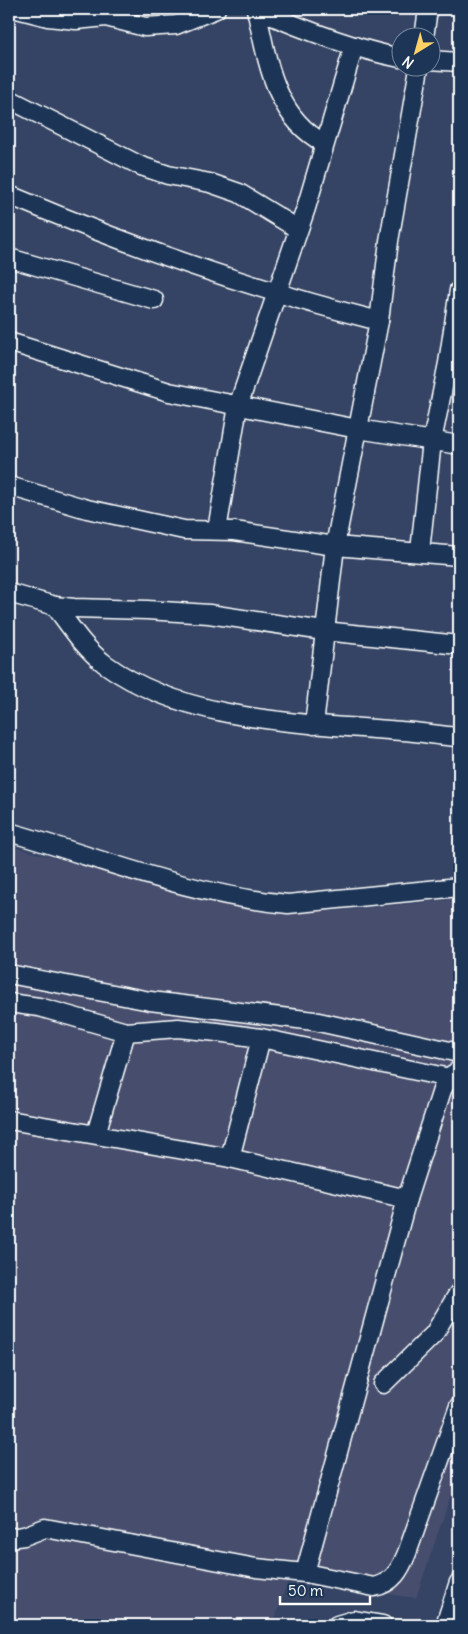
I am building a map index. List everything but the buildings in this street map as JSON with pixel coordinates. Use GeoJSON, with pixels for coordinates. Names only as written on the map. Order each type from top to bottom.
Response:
{"type":"FeatureCollection","features":[{"type":"Feature","properties":{"kind":"street"},"geometry":{"type":"LineString","coordinates":[[17,9],[48,17],[76,20],[106,18],[145,28],[176,25],[216,9]]}},
{"type":"Feature","properties":{"kind":"street"},"geometry":{"type":"LineString","coordinates":[[256,9],[354,46],[390,55]]}},
{"type":"Feature","properties":{"kind":"street"},"geometry":{"type":"LineString","coordinates":[[256,9],[275,88],[297,121],[315,138],[324,143]]}},
{"type":"Feature","properties":{"kind":"street"},"geometry":{"type":"LineString","coordinates":[[425,28],[428,9]]}},
{"type":"Feature","properties":{"kind":"street"},"geometry":{"type":"LineString","coordinates":[[216,530],[238,406],[298,229],[354,46]]}},
{"type":"Feature","properties":{"kind":"street"},"geometry":{"type":"LineString","coordinates":[[440,61],[459,62]]}},
{"type":"Feature","properties":{"kind":"street"},"geometry":{"type":"LineString","coordinates":[[314,725],[324,631],[336,546],[379,321],[389,241],[417,78]]}},
{"type":"Feature","properties":{"kind":"street"},"geometry":{"type":"LineString","coordinates":[[9,99],[141,166],[168,175],[210,183],[239,193],[298,229]]}},
{"type":"Feature","properties":{"kind":"street"},"geometry":{"type":"LineString","coordinates":[[9,195],[140,248],[276,294],[379,321]]}},
{"type":"Feature","properties":{"kind":"street"},"geometry":{"type":"LineString","coordinates":[[9,258],[154,300]]}},
{"type":"Feature","properties":{"kind":"street"},"geometry":{"type":"LineString","coordinates":[[420,551],[432,440],[448,363],[459,290]]}},
{"type":"Feature","properties":{"kind":"street"},"geometry":{"type":"LineString","coordinates":[[9,342],[169,392],[358,429],[459,445]]}},
{"type":"Feature","properties":{"kind":"street"},"geometry":{"type":"LineString","coordinates":[[9,486],[87,509],[172,528],[251,533],[336,546],[420,551],[459,556]]}},
{"type":"Feature","properties":{"kind":"street"},"geometry":{"type":"LineString","coordinates":[[9,594],[55,606],[209,614],[324,631],[459,645]]}},
{"type":"Feature","properties":{"kind":"street"},"geometry":{"type":"LineString","coordinates":[[55,606],[85,646],[100,660],[162,694],[216,710],[314,725],[459,737]]}},
{"type":"Feature","properties":{"kind":"street"},"geometry":{"type":"LineString","coordinates":[[9,832],[171,881],[238,898],[270,902],[288,904],[459,887]]}},
{"type":"Feature","properties":{"kind":"street"},"geometry":{"type":"LineString","coordinates":[[9,974],[150,1000],[314,1021],[459,1053]]}},
{"type":"Feature","properties":{"kind":"street"},"geometry":{"type":"LineString","coordinates":[[9,1003],[39,1007],[126,1032],[178,1028],[261,1038],[456,1076]]}},
{"type":"Feature","properties":{"kind":"street"},"geometry":{"type":"LineString","coordinates":[[96,1134],[126,1032]]}},
{"type":"Feature","properties":{"kind":"street"},"geometry":{"type":"LineString","coordinates":[[230,1158],[261,1038]]}},
{"type":"Feature","properties":{"kind":"street"},"geometry":{"type":"LineString","coordinates":[[305,1573],[406,1199],[442,1090],[456,1076]]}},
{"type":"Feature","properties":{"kind":"street"},"geometry":{"type":"LineString","coordinates":[[9,1120],[230,1158],[406,1199]]}},
{"type":"Feature","properties":{"kind":"street"},"geometry":{"type":"LineString","coordinates":[[384,1384],[434,1334],[459,1292]]}},
{"type":"Feature","properties":{"kind":"street"},"geometry":{"type":"LineString","coordinates":[[9,1538],[24,1536],[45,1528],[256,1568],[305,1573],[374,1587],[382,1585],[395,1575],[407,1553],[459,1406]]}},
{"type":"Feature","properties":{"kind":"street"},"geometry":{"type":"LineString","coordinates":[[444,1625],[459,1582]]}},
{"type":"Feature","properties":{"kind":"street"},"geometry":{"type":"LineString","coordinates":[[337,1625],[354,1620],[382,1625]]}},
{"type":"Feature","properties":{"kind":"shaded area"},"geometry":{"type":"Polygon","coordinates":[[[9,846],[255,911],[334,911],[459,899],[459,1471],[416,1598],[288,1580],[273,1625],[9,1625],[9,846]]]}}]}
